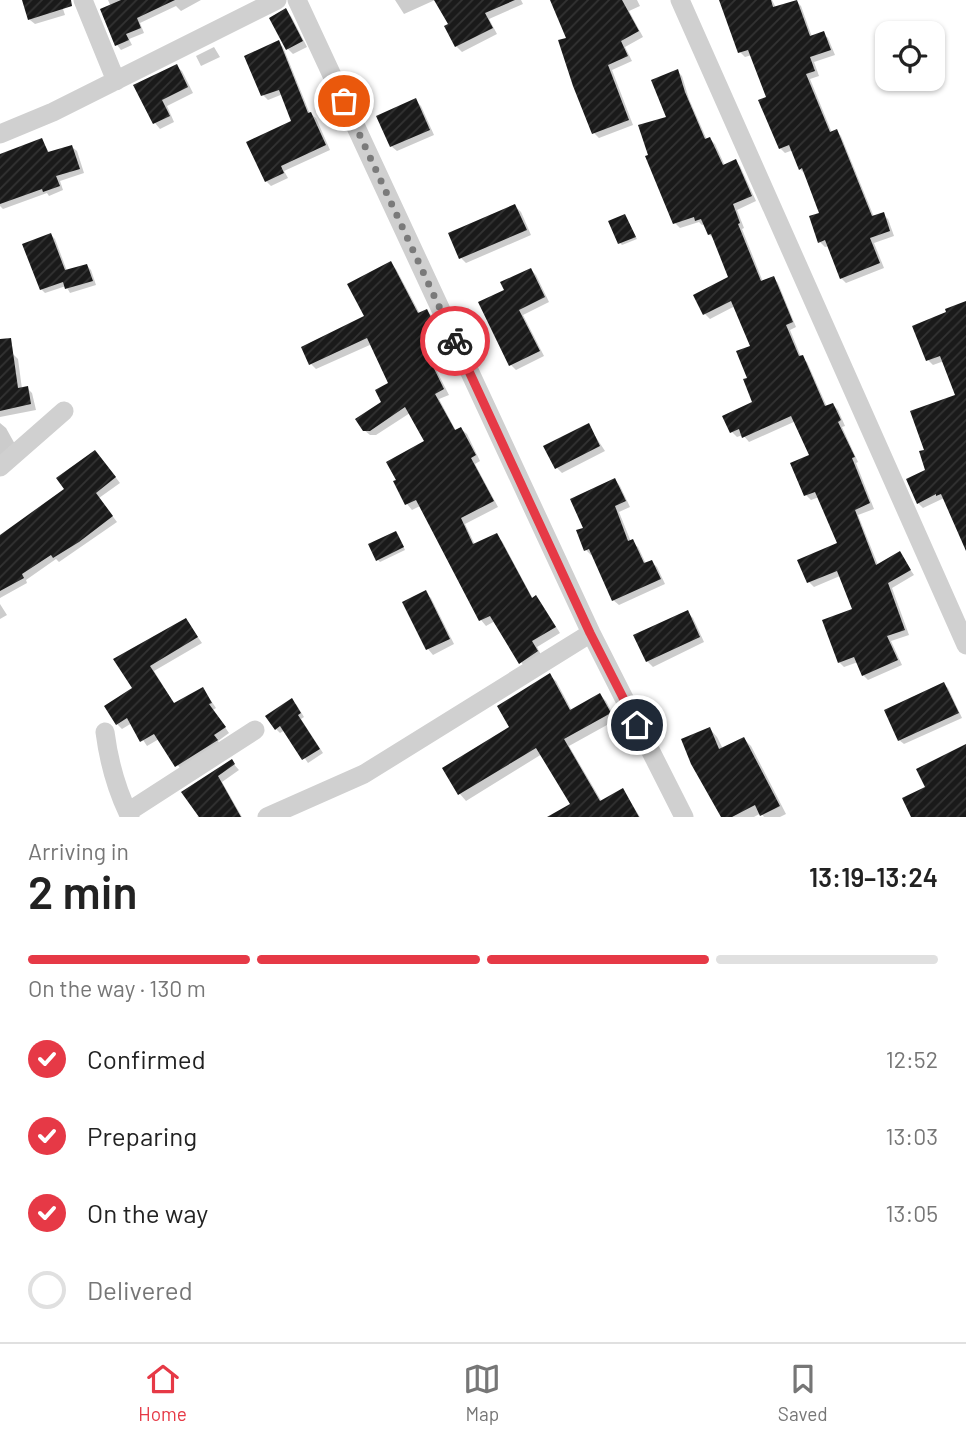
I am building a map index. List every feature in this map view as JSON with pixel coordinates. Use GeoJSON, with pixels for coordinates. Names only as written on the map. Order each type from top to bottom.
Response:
{"type":"FeatureCollection","features":[{"type":"Feature","properties":{"kind":"street"},"geometry":{"type":"LineString","coordinates":[[83,0],[116,81]]}},
{"type":"Feature","properties":{"kind":"street"},"geometry":{"type":"LineString","coordinates":[[297,0],[590,633],[684,817]]}},
{"type":"Feature","properties":{"kind":"street"},"geometry":{"type":"LineString","coordinates":[[680,0],[966,645]]}},
{"type":"Feature","properties":{"kind":"street"},"geometry":{"type":"LineString","coordinates":[[0,134],[116,81],[264,3]]}},
{"type":"Feature","properties":{"kind":"street"},"geometry":{"type":"LineString","coordinates":[[0,467],[64,411]]}},
{"type":"Feature","properties":{"kind":"street"},"geometry":{"type":"LineString","coordinates":[[267,817],[364,774],[590,633]]}},
{"type":"Feature","properties":{"kind":"street"},"geometry":{"type":"LineString","coordinates":[[105,732],[109,765],[129,814],[255,730]]}},
{"type":"Feature","properties":{"kind":"building"},"geometry":{"type":"Polygon","coordinates":[[[22,0],[71,0],[72,6],[28,20],[22,0]]]}},
{"type":"Feature","properties":{"kind":"building"},"geometry":{"type":"Polygon","coordinates":[[[121,0],[175,0],[137,18],[141,28],[126,34],[129,40],[115,46],[100,9],[121,0]]]}},
{"type":"Feature","properties":{"kind":"building"},"geometry":{"type":"Polygon","coordinates":[[[434,0],[515,0],[485,13],[493,28],[455,47],[444,26],[448,24],[434,0]]]}},
{"type":"Feature","properties":{"kind":"building"},"geometry":{"type":"Polygon","coordinates":[[[550,0],[622,0],[639,31],[621,41],[628,56],[608,65],[629,120],[592,134],[558,40],[566,38],[550,0]]]}},
{"type":"Feature","properties":{"kind":"building"},"geometry":{"type":"Polygon","coordinates":[[[719,0],[771,0],[773,7],[797,0],[810,36],[824,31],[831,50],[810,57],[815,71],[806,74],[830,132],[837,129],[872,216],[884,212],[890,231],[870,238],[880,263],[840,279],[825,240],[818,243],[809,216],[819,213],[802,168],[799,170],[789,145],[779,149],[758,100],[766,97],[748,50],[738,53],[719,0]]]}},
{"type":"Feature","properties":{"kind":"building"},"geometry":{"type":"Polygon","coordinates":[[[286,8],[303,41],[286,50],[269,18],[286,8]]]}},
{"type":"Feature","properties":{"kind":"building"},"geometry":{"type":"Polygon","coordinates":[[[279,40],[308,113],[311,112],[326,145],[281,166],[284,173],[265,182],[246,142],[291,121],[279,90],[261,96],[244,56],[279,40]]]}},
{"type":"Feature","properties":{"kind":"building"},"geometry":{"type":"Polygon","coordinates":[[[177,64],[188,87],[162,100],[170,116],[153,124],[133,85],[177,64]]]}},
{"type":"Feature","properties":{"kind":"building"},"geometry":{"type":"Polygon","coordinates":[[[678,69],[705,139],[710,137],[723,165],[736,159],[752,196],[733,204],[740,223],[738,224],[761,281],[774,276],[793,322],[786,325],[799,356],[803,355],[825,406],[833,403],[841,420],[838,422],[855,457],[852,458],[870,503],[855,510],[876,565],[900,551],[911,570],[888,583],[905,630],[887,636],[898,660],[862,676],[854,657],[838,663],[822,620],[852,609],[837,571],[807,583],[797,560],[837,543],[815,492],[804,496],[790,463],[809,455],[791,416],[742,438],[739,429],[730,433],[722,416],[752,402],[743,379],[747,378],[736,351],[750,346],[731,301],[703,315],[693,295],[728,277],[711,234],[708,235],[701,219],[695,221],[694,217],[673,224],[645,156],[648,155],[638,125],[666,117],[651,80],[678,69]]]}},
{"type":"Feature","properties":{"kind":"building"},"geometry":{"type":"Polygon","coordinates":[[[416,98],[430,130],[390,147],[376,116],[416,98]]]}},
{"type":"Feature","properties":{"kind":"building"},"geometry":{"type":"Polygon","coordinates":[[[42,138],[48,152],[72,145],[80,169],[56,176],[60,186],[43,192],[42,189],[0,204],[0,154],[42,138]]]}},
{"type":"Feature","properties":{"kind":"building"},"geometry":{"type":"Polygon","coordinates":[[[515,204],[527,230],[459,259],[448,233],[515,204]]]}},
{"type":"Feature","properties":{"kind":"building"},"geometry":{"type":"Polygon","coordinates":[[[625,214],[636,237],[618,244],[608,221],[625,214]]]}},
{"type":"Feature","properties":{"kind":"building"},"geometry":{"type":"Polygon","coordinates":[[[51,233],[65,270],[87,264],[93,281],[65,289],[63,282],[40,290],[22,244],[51,233]]]}},
{"type":"Feature","properties":{"kind":"building"},"geometry":{"type":"Polygon","coordinates":[[[391,261],[418,313],[427,309],[439,334],[421,342],[444,389],[435,394],[455,430],[461,427],[476,455],[471,458],[494,501],[461,518],[473,544],[497,533],[532,598],[536,595],[556,627],[532,641],[538,651],[519,664],[490,616],[479,621],[416,500],[405,505],[393,481],[396,480],[386,462],[424,441],[405,407],[370,431],[363,431],[355,419],[381,402],[375,390],[388,383],[367,338],[309,365],[301,347],[364,316],[347,284],[391,261]]]}},
{"type":"Feature","properties":{"kind":"building"},"geometry":{"type":"Polygon","coordinates":[[[531,268],[545,297],[519,310],[540,351],[509,366],[478,302],[504,290],[500,282],[531,268]]]}},
{"type":"Feature","properties":{"kind":"building"},"geometry":{"type":"Polygon","coordinates":[[[966,301],[966,551],[941,494],[917,504],[906,479],[925,470],[919,451],[924,450],[910,411],[955,395],[940,356],[926,361],[912,326],[966,301]]]}},
{"type":"Feature","properties":{"kind":"building"},"geometry":{"type":"Polygon","coordinates":[[[11,338],[18,388],[28,386],[31,404],[0,411],[0,339],[11,338]]]}},
{"type":"Feature","properties":{"kind":"building"},"geometry":{"type":"Polygon","coordinates":[[[589,423],[600,446],[555,469],[543,446],[589,423]]]}},
{"type":"Feature","properties":{"kind":"building"},"geometry":{"type":"Polygon","coordinates":[[[95,450],[116,477],[96,493],[113,516],[79,542],[53,558],[51,555],[22,574],[24,578],[0,591],[0,535],[64,489],[56,478],[95,450]]]}},
{"type":"Feature","properties":{"kind":"building"},"geometry":{"type":"Polygon","coordinates":[[[615,478],[626,501],[615,506],[628,541],[633,539],[644,563],[652,560],[661,579],[612,601],[589,549],[584,551],[576,530],[583,528],[570,499],[615,478]]]}},
{"type":"Feature","properties":{"kind":"building"},"geometry":{"type":"Polygon","coordinates":[[[396,531],[404,547],[376,561],[368,544],[396,531]]]}},
{"type":"Feature","properties":{"kind":"building"},"geometry":{"type":"Polygon","coordinates":[[[426,590],[450,639],[426,650],[402,602],[426,590]]]}},
{"type":"Feature","properties":{"kind":"building"},"geometry":{"type":"Polygon","coordinates":[[[688,610],[700,637],[646,662],[633,635],[688,610]]]}},
{"type":"Feature","properties":{"kind":"building"},"geometry":{"type":"Polygon","coordinates":[[[186,618],[198,637],[150,666],[174,703],[203,687],[212,703],[209,704],[226,727],[214,735],[218,740],[175,767],[154,734],[140,742],[127,718],[116,725],[104,706],[132,688],[113,659],[186,618]]]}},
{"type":"Feature","properties":{"kind":"building"},"geometry":{"type":"Polygon","coordinates":[[[550,673],[570,710],[600,693],[611,713],[564,739],[600,801],[623,788],[639,817],[547,817],[570,804],[536,748],[458,795],[442,768],[509,727],[497,706],[550,673]]]}},
{"type":"Feature","properties":{"kind":"building"},"geometry":{"type":"Polygon","coordinates":[[[944,682],[959,713],[898,741],[884,710],[944,682]]]}},
{"type":"Feature","properties":{"kind":"building"},"geometry":{"type":"Polygon","coordinates":[[[292,698],[301,713],[298,715],[320,749],[302,760],[280,726],[275,730],[265,716],[292,698]]]}},
{"type":"Feature","properties":{"kind":"building"},"geometry":{"type":"Polygon","coordinates":[[[710,727],[719,749],[744,737],[780,806],[760,816],[755,805],[732,817],[721,817],[691,764],[681,739],[710,727]]]}},
{"type":"Feature","properties":{"kind":"building"},"geometry":{"type":"Polygon","coordinates":[[[966,744],[966,817],[911,817],[902,798],[925,787],[916,769],[966,744]]]}},
{"type":"Feature","properties":{"kind":"building"},"geometry":{"type":"Polygon","coordinates":[[[232,759],[235,764],[218,776],[241,817],[199,817],[181,792],[232,759]]]}},
{"type":"Feature","properties":{"kind":"way so far"},"geometry":{"type":"LineString","coordinates":[[344,101],[455,341]]}},
{"type":"Feature","properties":{"kind":"route"},"geometry":{"type":"LineString","coordinates":[[455,341],[590,633],[637,725]]}}]}
